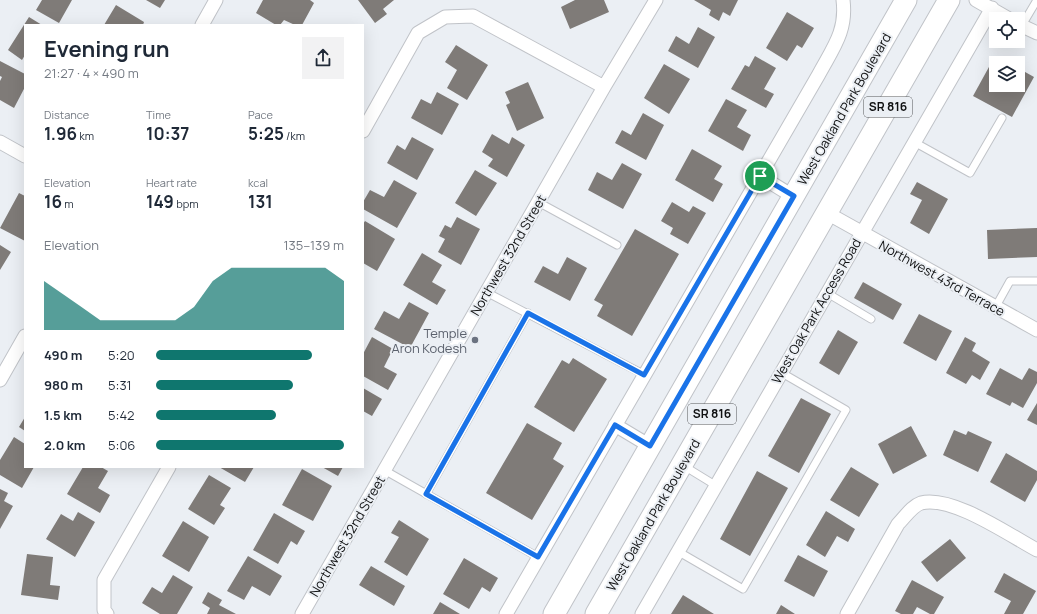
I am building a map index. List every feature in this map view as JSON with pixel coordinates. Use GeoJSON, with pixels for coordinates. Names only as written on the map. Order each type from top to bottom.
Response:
{"type":"FeatureCollection","features":[{"type":"Feature","properties":{"kind":"main road","name":"West Oakland Park Boulevard"},"geometry":{"type":"LineString","coordinates":[[554,614],[906,0]]}},
{"type":"Feature","properties":{"kind":"main road","name":"West Oakland Park Boulevard"},"geometry":{"type":"LineString","coordinates":[[596,614],[949,0]]}},
{"type":"Feature","properties":{"kind":"street"},"geometry":{"type":"LineString","coordinates":[[203,24],[216,0]]}},
{"type":"Feature","properties":{"kind":"street","name":"Northwest 32nd Street"},"geometry":{"type":"LineString","coordinates":[[302,614],[604,87],[656,0]]}},
{"type":"Feature","properties":{"kind":"street"},"geometry":{"type":"LineString","coordinates":[[506,614],[842,33],[845,13],[843,0]]}},
{"type":"Feature","properties":{"kind":"street"},"geometry":{"type":"LineString","coordinates":[[976,0],[998,12]]}},
{"type":"Feature","properties":{"kind":"street","name":"West Oak Park Access Road"},"geometry":{"type":"LineString","coordinates":[[642,614],[679,552],[715,485],[782,373],[861,233],[992,8]]}},
{"type":"Feature","properties":{"kind":"street"},"geometry":{"type":"LineString","coordinates":[[364,128],[418,33],[445,17],[473,16],[604,87]]}},
{"type":"Feature","properties":{"kind":"street"},"geometry":{"type":"LineString","coordinates":[[1025,28],[1037,33]]}},
{"type":"Feature","properties":{"kind":"street"},"geometry":{"type":"LineString","coordinates":[[0,142],[24,155]]}},
{"type":"Feature","properties":{"kind":"street"},"geometry":{"type":"LineString","coordinates":[[760,176],[794,196]]}},
{"type":"Feature","properties":{"kind":"street","name":"Northwest 43rd Terrace"},"geometry":{"type":"LineString","coordinates":[[827,213],[995,308],[1037,330]]}},
{"type":"Feature","properties":{"kind":"street"},"geometry":{"type":"LineString","coordinates":[[0,380],[24,338]]}},
{"type":"Feature","properties":{"kind":"street"},"geometry":{"type":"LineString","coordinates":[[615,425],[650,446]]}},
{"type":"Feature","properties":{"kind":"street"},"geometry":{"type":"LineString","coordinates":[[105,612],[104,580],[168,468]]}},
{"type":"Feature","properties":{"kind":"street"},"geometry":{"type":"LineString","coordinates":[[847,614],[898,524],[909,512],[920,504],[933,501],[955,506],[1037,550]]}},
{"type":"Feature","properties":{"kind":"lane"},"geometry":{"type":"LineString","coordinates":[[1025,18],[1037,0]]}},
{"type":"Feature","properties":{"kind":"lane"},"geometry":{"type":"LineString","coordinates":[[914,142],[970,173],[1002,118]]}},
{"type":"Feature","properties":{"kind":"lane"},"geometry":{"type":"LineString","coordinates":[[538,202],[617,245]]}},
{"type":"Feature","properties":{"kind":"lane"},"geometry":{"type":"LineString","coordinates":[[995,308],[1010,281],[1037,281]]}},
{"type":"Feature","properties":{"kind":"lane"},"geometry":{"type":"LineString","coordinates":[[486,292],[644,375]]}},
{"type":"Feature","properties":{"kind":"lane"},"geometry":{"type":"LineString","coordinates":[[827,293],[872,319]]}},
{"type":"Feature","properties":{"kind":"lane"},"geometry":{"type":"LineString","coordinates":[[426,494],[528,313]]}},
{"type":"Feature","properties":{"kind":"lane"},"geometry":{"type":"LineString","coordinates":[[679,552],[743,589],[846,410],[782,373]]}},
{"type":"Feature","properties":{"kind":"lane"},"geometry":{"type":"LineString","coordinates":[[682,465],[715,485]]}},
{"type":"Feature","properties":{"kind":"lane"},"geometry":{"type":"LineString","coordinates":[[384,470],[538,557]]}},
{"type":"Feature","properties":{"kind":"building"},"geometry":{"type":"Polygon","coordinates":[[[42,0],[72,0],[59,23],[36,10],[42,0]]]}},
{"type":"Feature","properties":{"kind":"building"},"geometry":{"type":"Polygon","coordinates":[[[146,0],[165,0],[160,8],[146,0]]]}},
{"type":"Feature","properties":{"kind":"building"},"geometry":{"type":"Polygon","coordinates":[[[263,0],[310,0],[314,3],[303,24],[293,24],[284,20],[281,24],[274,24],[256,13],[263,0]]]}},
{"type":"Feature","properties":{"kind":"building"},"geometry":{"type":"Polygon","coordinates":[[[358,0],[394,0],[383,9],[387,14],[375,23],[358,0]]]}},
{"type":"Feature","properties":{"kind":"building"},"geometry":{"type":"Polygon","coordinates":[[[575,0],[604,0],[609,12],[570,29],[561,7],[575,0]]]}},
{"type":"Feature","properties":{"kind":"building"},"geometry":{"type":"Polygon","coordinates":[[[694,0],[738,0],[730,16],[723,12],[719,21],[709,15],[711,10],[694,0]]]}},
{"type":"Feature","properties":{"kind":"building"},"geometry":{"type":"Polygon","coordinates":[[[116,5],[144,22],[143,24],[105,24],[116,5]]]}},
{"type":"Feature","properties":{"kind":"building"},"geometry":{"type":"Polygon","coordinates":[[[787,12],[814,28],[802,48],[797,45],[787,61],[766,48],[787,12]]]}},
{"type":"Feature","properties":{"kind":"building"},"geometry":{"type":"Polygon","coordinates":[[[29,17],[40,24],[25,24],[29,17]]]}},
{"type":"Feature","properties":{"kind":"building"},"geometry":{"type":"Polygon","coordinates":[[[24,25],[24,57],[22,60],[8,50],[24,25]]]}},
{"type":"Feature","properties":{"kind":"building"},"geometry":{"type":"Polygon","coordinates":[[[698,27],[715,37],[698,68],[668,51],[676,36],[689,44],[698,27]]]}},
{"type":"Feature","properties":{"kind":"building"},"geometry":{"type":"Polygon","coordinates":[[[456,45],[488,65],[467,100],[447,88],[457,70],[445,62],[456,45]]]}},
{"type":"Feature","properties":{"kind":"building"},"geometry":{"type":"Polygon","coordinates":[[[755,56],[776,68],[764,89],[774,94],[766,108],[731,89],[745,65],[749,67],[755,56]]]}},
{"type":"Feature","properties":{"kind":"building"},"geometry":{"type":"Polygon","coordinates":[[[0,61],[24,73],[24,89],[14,108],[0,100],[0,81],[2,77],[0,76],[0,61]]]}},
{"type":"Feature","properties":{"kind":"building"},"geometry":{"type":"Polygon","coordinates":[[[664,64],[690,79],[669,114],[644,98],[664,64]]]}},
{"type":"Feature","properties":{"kind":"building"},"geometry":{"type":"Polygon","coordinates":[[[989,67],[989,92],[1025,92],[1025,72],[1034,77],[1012,117],[973,96],[989,67]]]}},
{"type":"Feature","properties":{"kind":"building"},"geometry":{"type":"Polygon","coordinates":[[[528,82],[544,118],[517,131],[506,105],[510,103],[505,92],[528,82]]]}},
{"type":"Feature","properties":{"kind":"building"},"geometry":{"type":"Polygon","coordinates":[[[437,92],[459,104],[442,135],[411,118],[421,99],[431,104],[437,92]]]}},
{"type":"Feature","properties":{"kind":"building"},"geometry":{"type":"Polygon","coordinates":[[[726,99],[747,110],[737,127],[751,135],[743,151],[708,131],[726,99]]]}},
{"type":"Feature","properties":{"kind":"building"},"geometry":{"type":"Polygon","coordinates":[[[643,113],[664,125],[646,160],[615,143],[622,130],[631,135],[643,113]]]}},
{"type":"Feature","properties":{"kind":"building"},"geometry":{"type":"Polygon","coordinates":[[[492,134],[509,144],[512,137],[525,145],[507,177],[488,166],[493,159],[482,152],[492,134]]]}},
{"type":"Feature","properties":{"kind":"building"},"geometry":{"type":"Polygon","coordinates":[[[412,137],[434,149],[417,180],[387,163],[397,145],[405,150],[412,137]]]}},
{"type":"Feature","properties":{"kind":"building"},"geometry":{"type":"Polygon","coordinates":[[[692,149],[722,166],[714,179],[723,184],[713,202],[675,180],[692,149]]]}},
{"type":"Feature","properties":{"kind":"building"},"geometry":{"type":"Polygon","coordinates":[[[622,163],[642,174],[623,209],[588,190],[597,172],[612,180],[622,163]]]}},
{"type":"Feature","properties":{"kind":"building"},"geometry":{"type":"Polygon","coordinates":[[[475,170],[497,183],[476,216],[455,203],[475,170]]]}},
{"type":"Feature","properties":{"kind":"building"},"geometry":{"type":"Polygon","coordinates":[[[394,180],[417,193],[397,228],[364,210],[364,200],[370,190],[384,197],[394,180]]]}},
{"type":"Feature","properties":{"kind":"building"},"geometry":{"type":"Polygon","coordinates":[[[917,182],[948,199],[929,234],[910,223],[922,200],[910,194],[917,182]]]}},
{"type":"Feature","properties":{"kind":"building"},"geometry":{"type":"Polygon","coordinates":[[[19,193],[24,196],[24,240],[0,228],[19,193]]]}},
{"type":"Feature","properties":{"kind":"building"},"geometry":{"type":"Polygon","coordinates":[[[672,202],[689,212],[693,206],[706,213],[688,244],[670,234],[673,228],[661,221],[672,202]]]}},
{"type":"Feature","properties":{"kind":"building"},"geometry":{"type":"Polygon","coordinates":[[[457,217],[480,229],[461,265],[438,252],[445,239],[439,236],[445,225],[451,228],[457,217]]]}},
{"type":"Feature","properties":{"kind":"building"},"geometry":{"type":"Polygon","coordinates":[[[365,221],[395,239],[377,271],[364,264],[365,221]]]}},
{"type":"Feature","properties":{"kind":"building"},"geometry":{"type":"Polygon","coordinates":[[[1037,228],[1037,257],[988,259],[987,230],[1037,228]]]}},
{"type":"Feature","properties":{"kind":"building"},"geometry":{"type":"Polygon","coordinates":[[[635,229],[679,254],[632,336],[597,316],[603,305],[594,300],[635,229]]]}},
{"type":"Feature","properties":{"kind":"building"},"geometry":{"type":"Polygon","coordinates":[[[0,245],[11,252],[0,270],[0,245]]]}},
{"type":"Feature","properties":{"kind":"building"},"geometry":{"type":"Polygon","coordinates":[[[422,253],[442,265],[432,282],[446,290],[437,305],[403,285],[422,253]]]}},
{"type":"Feature","properties":{"kind":"building"},"geometry":{"type":"Polygon","coordinates":[[[567,257],[587,268],[570,301],[534,282],[543,266],[558,274],[567,257]]]}},
{"type":"Feature","properties":{"kind":"building"},"geometry":{"type":"Polygon","coordinates":[[[863,282],[902,304],[893,320],[854,298],[863,282]]]}},
{"type":"Feature","properties":{"kind":"building"},"geometry":{"type":"Polygon","coordinates":[[[409,302],[429,313],[410,348],[374,329],[384,311],[399,319],[409,302]]]}},
{"type":"Feature","properties":{"kind":"building"},"geometry":{"type":"Polygon","coordinates":[[[919,314],[952,331],[936,361],[903,343],[919,314]]]}},
{"type":"Feature","properties":{"kind":"building"},"geometry":{"type":"Polygon","coordinates":[[[838,330],[858,342],[839,375],[819,363],[838,330]]]}},
{"type":"Feature","properties":{"kind":"building"},"geometry":{"type":"Polygon","coordinates":[[[372,337],[393,349],[384,367],[397,374],[388,390],[364,377],[364,352],[372,337]]]}},
{"type":"Feature","properties":{"kind":"building"},"geometry":{"type":"Polygon","coordinates":[[[965,337],[976,343],[972,351],[990,362],[980,380],[972,375],[966,384],[946,373],[965,337]]]}},
{"type":"Feature","properties":{"kind":"building"},"geometry":{"type":"Polygon","coordinates":[[[573,358],[607,379],[574,432],[534,407],[562,360],[569,364],[573,358]]]}},
{"type":"Feature","properties":{"kind":"building"},"geometry":{"type":"Polygon","coordinates":[[[1000,368],[1022,380],[1029,368],[1037,372],[1037,383],[1023,408],[1012,402],[1010,406],[986,394],[1000,368]]]}},
{"type":"Feature","properties":{"kind":"building"},"geometry":{"type":"Polygon","coordinates":[[[364,389],[382,399],[372,416],[364,412],[364,389]]]}},
{"type":"Feature","properties":{"kind":"building"},"geometry":{"type":"Polygon","coordinates":[[[801,398],[831,414],[799,473],[768,456],[801,398]]]}},
{"type":"Feature","properties":{"kind":"building"},"geometry":{"type":"Polygon","coordinates":[[[1037,403],[1037,425],[1027,420],[1037,403]]]}},
{"type":"Feature","properties":{"kind":"building"},"geometry":{"type":"Polygon","coordinates":[[[24,419],[24,430],[19,427],[24,419]]]}},
{"type":"Feature","properties":{"kind":"building"},"geometry":{"type":"Polygon","coordinates":[[[527,423],[562,443],[553,459],[564,466],[532,520],[486,493],[527,423]]]}},
{"type":"Feature","properties":{"kind":"building"},"geometry":{"type":"Polygon","coordinates":[[[911,426],[927,456],[893,474],[878,444],[911,426]]]}},
{"type":"Feature","properties":{"kind":"building"},"geometry":{"type":"Polygon","coordinates":[[[954,430],[966,435],[968,431],[992,442],[978,472],[943,455],[954,430]]]}},
{"type":"Feature","properties":{"kind":"building"},"geometry":{"type":"Polygon","coordinates":[[[14,437],[24,443],[24,468],[33,468],[22,488],[0,475],[0,460],[14,437]]]}},
{"type":"Feature","properties":{"kind":"building"},"geometry":{"type":"Polygon","coordinates":[[[1006,453],[1037,471],[1037,480],[1025,502],[990,482],[1006,453]]]}},
{"type":"Feature","properties":{"kind":"building"},"geometry":{"type":"Polygon","coordinates":[[[851,467],[879,484],[859,517],[830,500],[851,467]]]}},
{"type":"Feature","properties":{"kind":"building"},"geometry":{"type":"Polygon","coordinates":[[[82,468],[103,468],[108,471],[98,488],[110,495],[100,513],[67,494],[82,468]]]}},
{"type":"Feature","properties":{"kind":"building"},"geometry":{"type":"Polygon","coordinates":[[[221,468],[253,468],[245,482],[221,468]]]}},
{"type":"Feature","properties":{"kind":"building"},"geometry":{"type":"Polygon","coordinates":[[[324,468],[342,468],[338,476],[324,468]]]}},
{"type":"Feature","properties":{"kind":"building"},"geometry":{"type":"Polygon","coordinates":[[[302,469],[332,486],[313,521],[282,505],[302,469]]]}},
{"type":"Feature","properties":{"kind":"building"},"geometry":{"type":"Polygon","coordinates":[[[757,471],[788,488],[750,556],[720,539],[757,471]]]}},
{"type":"Feature","properties":{"kind":"building"},"geometry":{"type":"Polygon","coordinates":[[[209,475],[231,488],[220,505],[225,508],[214,525],[188,509],[209,475]]]}},
{"type":"Feature","properties":{"kind":"building"},"geometry":{"type":"Polygon","coordinates":[[[0,489],[8,493],[4,501],[13,506],[0,529],[0,489]]]}},
{"type":"Feature","properties":{"kind":"building"},"geometry":{"type":"Polygon","coordinates":[[[826,511],[855,529],[848,542],[837,536],[825,557],[806,545],[826,511]]]}},
{"type":"Feature","properties":{"kind":"building"},"geometry":{"type":"Polygon","coordinates":[[[78,512],[95,522],[75,557],[46,539],[61,514],[73,521],[78,512]]]}},
{"type":"Feature","properties":{"kind":"building"},"geometry":{"type":"Polygon","coordinates":[[[274,513],[305,531],[297,545],[291,541],[278,564],[253,550],[274,513]]]}},
{"type":"Feature","properties":{"kind":"building"},"geometry":{"type":"Polygon","coordinates":[[[399,520],[429,539],[407,576],[384,562],[399,537],[391,533],[399,520]]]}},
{"type":"Feature","properties":{"kind":"building"},"geometry":{"type":"Polygon","coordinates":[[[183,521],[209,537],[189,572],[162,556],[183,521]]]}},
{"type":"Feature","properties":{"kind":"building"},"geometry":{"type":"Polygon","coordinates":[[[950,539],[966,558],[937,582],[921,562],[950,539]]]}},
{"type":"Feature","properties":{"kind":"building"},"geometry":{"type":"Polygon","coordinates":[[[27,554],[53,557],[50,585],[60,586],[58,600],[21,595],[27,554]]]}},
{"type":"Feature","properties":{"kind":"building"},"geometry":{"type":"Polygon","coordinates":[[[798,555],[828,571],[814,597],[784,581],[798,555]]]}},
{"type":"Feature","properties":{"kind":"building"},"geometry":{"type":"Polygon","coordinates":[[[248,556],[282,576],[270,596],[252,586],[244,600],[227,591],[248,556]]]}},
{"type":"Feature","properties":{"kind":"building"},"geometry":{"type":"Polygon","coordinates":[[[464,558],[498,578],[490,592],[482,587],[469,609],[443,594],[464,558]]]}},
{"type":"Feature","properties":{"kind":"building"},"geometry":{"type":"Polygon","coordinates":[[[371,566],[405,586],[394,606],[359,585],[371,566]]]}},
{"type":"Feature","properties":{"kind":"building"},"geometry":{"type":"Polygon","coordinates":[[[1004,573],[1036,591],[1023,614],[1004,614],[1011,601],[994,592],[1004,573]]]}},
{"type":"Feature","properties":{"kind":"building"},"geometry":{"type":"Polygon","coordinates":[[[173,575],[193,587],[177,614],[160,614],[142,603],[152,587],[162,593],[173,575]]]}},
{"type":"Feature","properties":{"kind":"building"},"geometry":{"type":"Polygon","coordinates":[[[912,580],[944,597],[934,614],[930,614],[917,607],[913,614],[901,614],[895,611],[912,580]]]}},
{"type":"Feature","properties":{"kind":"building"},"geometry":{"type":"Polygon","coordinates":[[[208,592],[222,600],[219,605],[236,614],[207,614],[210,608],[202,603],[208,592]]]}},
{"type":"Feature","properties":{"kind":"building"},"geometry":{"type":"Polygon","coordinates":[[[683,595],[714,614],[671,614],[683,595]]]}},
{"type":"Feature","properties":{"kind":"building"},"geometry":{"type":"Polygon","coordinates":[[[440,602],[460,614],[433,614],[440,602]]]}},
{"type":"Feature","properties":{"kind":"building"},"geometry":{"type":"Polygon","coordinates":[[[781,605],[795,614],[776,614],[781,605]]]}},
{"type":"Feature","properties":{"kind":"place","name":"Temple Aron Kodesh"},"geometry":{"type":"Point","coordinates":[475,340]}},
{"type":"Feature","properties":{"kind":"route"},"geometry":{"type":"LineString","coordinates":[[760,176],[794,196],[650,446],[615,425],[538,557],[426,494],[528,313],[644,375],[760,176]]}}]}
